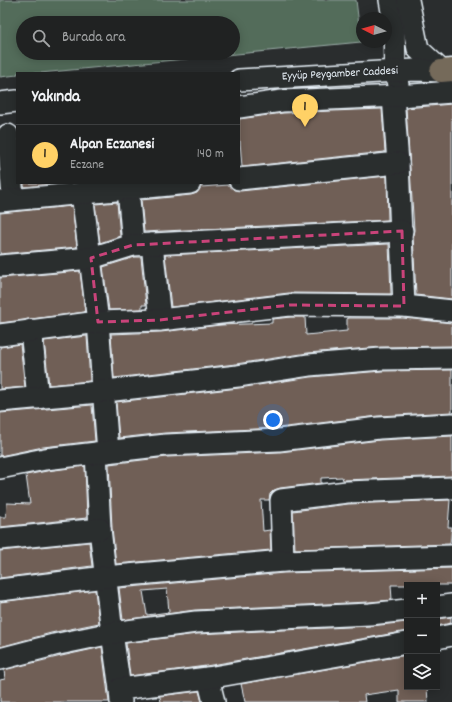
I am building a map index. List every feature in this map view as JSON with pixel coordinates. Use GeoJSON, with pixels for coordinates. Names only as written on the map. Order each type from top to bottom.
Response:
{"type":"FeatureCollection","features":[{"type":"Feature","properties":{"kind":"street"},"geometry":{"type":"LineString","coordinates":[[390,0],[394,23],[404,306]]}},
{"type":"Feature","properties":{"kind":"street"},"geometry":{"type":"LineString","coordinates":[[408,0],[418,49],[448,73]]}},
{"type":"Feature","properties":{"kind":"street","name":"Eyyüp Peygamber Caddesi"},"geometry":{"type":"LineString","coordinates":[[240,80],[415,70],[448,73]]}},
{"type":"Feature","properties":{"kind":"street","name":"Eyyüp Peygamber Caddesi"},"geometry":{"type":"LineString","coordinates":[[240,107],[282,101],[452,92]]}},
{"type":"Feature","properties":{"kind":"street"},"geometry":{"type":"LineString","coordinates":[[0,103],[16,101]]}},
{"type":"Feature","properties":{"kind":"street"},"geometry":{"type":"LineString","coordinates":[[8,134],[7,200],[178,184]]}},
{"type":"Feature","properties":{"kind":"street"},"geometry":{"type":"LineString","coordinates":[[240,179],[398,163]]}},
{"type":"Feature","properties":{"kind":"street"},"geometry":{"type":"LineString","coordinates":[[128,188],[160,320]]}},
{"type":"Feature","properties":{"kind":"street"},"geometry":{"type":"LineString","coordinates":[[82,193],[98,322],[103,392],[100,529],[120,696],[208,678],[404,644]]}},
{"type":"Feature","properties":{"kind":"street"},"geometry":{"type":"LineString","coordinates":[[0,266],[91,258],[143,245],[402,231]]}},
{"type":"Feature","properties":{"kind":"street"},"geometry":{"type":"LineString","coordinates":[[0,335],[98,322],[160,320],[290,305],[404,306],[452,311]]}},
{"type":"Feature","properties":{"kind":"street"},"geometry":{"type":"LineString","coordinates":[[31,330],[38,398]]}},
{"type":"Feature","properties":{"kind":"street"},"geometry":{"type":"LineString","coordinates":[[0,401],[103,392],[309,366],[381,359],[452,358]]}},
{"type":"Feature","properties":{"kind":"street"},"geometry":{"type":"LineString","coordinates":[[0,468],[45,459],[166,445],[279,440],[379,428],[452,424]]}},
{"type":"Feature","properties":{"kind":"street"},"geometry":{"type":"LineString","coordinates":[[283,561],[280,500],[347,492],[452,488]]}},
{"type":"Feature","properties":{"kind":"street"},"geometry":{"type":"LineString","coordinates":[[0,539],[100,529]]}},
{"type":"Feature","properties":{"kind":"street"},"geometry":{"type":"LineString","coordinates":[[0,590],[105,577],[283,561],[452,556]]}},
{"type":"Feature","properties":{"kind":"street"},"geometry":{"type":"LineString","coordinates":[[440,607],[452,606]]}},
{"type":"Feature","properties":{"kind":"street"},"geometry":{"type":"LineString","coordinates":[[0,659],[54,645],[112,633],[196,622],[370,614],[404,610]]}},
{"type":"Feature","properties":{"kind":"street"},"geometry":{"type":"LineString","coordinates":[[440,637],[452,635]]}},
{"type":"Feature","properties":{"kind":"street"},"geometry":{"type":"LineString","coordinates":[[208,678],[214,702]]}},
{"type":"Feature","properties":{"kind":"highlighted area"},"geometry":{"type":"Polygon","coordinates":[[[402,231],[404,306],[290,305],[160,320],[98,322],[91,258],[133,245],[402,231]]]}},
{"type":"Feature","properties":{"kind":"green space"},"geometry":{"type":"Polygon","coordinates":[[[0,0],[356,0],[357,12],[356,12],[356,42],[240,54],[240,16],[16,16],[16,60],[175,60],[50,72],[16,72],[16,75],[0,77],[0,0]]]}},
{"type":"Feature","properties":{"kind":"building"},"geometry":{"type":"Polygon","coordinates":[[[452,104],[452,299],[416,295],[414,230],[406,108],[452,104]]]}},
{"type":"Feature","properties":{"kind":"building"},"geometry":{"type":"Polygon","coordinates":[[[382,109],[385,152],[242,167],[240,119],[283,113],[382,109]]]}},
{"type":"Feature","properties":{"kind":"building"},"geometry":{"type":"Polygon","coordinates":[[[387,176],[388,220],[144,232],[141,200],[191,195],[197,193],[201,187],[229,185],[234,190],[240,191],[387,176]]]}},
{"type":"Feature","properties":{"kind":"building"},"geometry":{"type":"Polygon","coordinates":[[[24,184],[53,184],[24,187],[24,184]]]}},
{"type":"Feature","properties":{"kind":"building"},"geometry":{"type":"Polygon","coordinates":[[[117,202],[120,236],[100,243],[95,204],[117,202]]]}},
{"type":"Feature","properties":{"kind":"building"},"geometry":{"type":"Polygon","coordinates":[[[72,206],[77,247],[0,254],[0,213],[72,206]]]}},
{"type":"Feature","properties":{"kind":"building"},"geometry":{"type":"Polygon","coordinates":[[[389,244],[391,294],[289,293],[171,307],[165,255],[389,244]]]}},
{"type":"Feature","properties":{"kind":"building"},"geometry":{"type":"Polygon","coordinates":[[[135,257],[141,257],[146,305],[142,305],[142,309],[109,310],[103,267],[135,257]]]}},
{"type":"Feature","properties":{"kind":"building"},"geometry":{"type":"Polygon","coordinates":[[[80,271],[85,312],[0,323],[0,278],[80,271]]]}},
{"type":"Feature","properties":{"kind":"building"},"geometry":{"type":"Polygon","coordinates":[[[305,317],[306,335],[347,331],[347,318],[403,318],[452,323],[452,346],[381,347],[308,353],[236,364],[114,378],[111,334],[161,332],[220,325],[272,323],[272,319],[305,317]]]}},
{"type":"Feature","properties":{"kind":"building"},"geometry":{"type":"Polygon","coordinates":[[[87,336],[90,381],[49,385],[44,341],[87,336]]]}},
{"type":"Feature","properties":{"kind":"building"},"geometry":{"type":"Polygon","coordinates":[[[20,344],[25,387],[0,389],[0,347],[20,344]]]}},
{"type":"Feature","properties":{"kind":"building"},"geometry":{"type":"Polygon","coordinates":[[[452,370],[452,412],[378,416],[278,428],[165,433],[119,438],[116,402],[239,388],[310,377],[382,371],[452,370]]]}},
{"type":"Feature","properties":{"kind":"building"},"geometry":{"type":"Polygon","coordinates":[[[92,405],[95,441],[43,447],[0,456],[0,413],[92,405]]]}},
{"type":"Feature","properties":{"kind":"building"},"geometry":{"type":"Polygon","coordinates":[[[452,436],[452,476],[343,480],[342,477],[321,478],[321,483],[274,490],[270,494],[269,500],[261,500],[263,531],[270,530],[271,550],[116,564],[112,528],[109,464],[167,457],[280,452],[380,440],[452,436]]]}},
{"type":"Feature","properties":{"kind":"building"},"geometry":{"type":"Polygon","coordinates":[[[85,466],[87,518],[0,527],[0,517],[6,517],[7,503],[30,504],[26,475],[85,466]]]}},
{"type":"Feature","properties":{"kind":"building"},"geometry":{"type":"Polygon","coordinates":[[[450,500],[448,527],[452,527],[450,544],[295,549],[293,511],[348,504],[450,500]]]}},
{"type":"Feature","properties":{"kind":"building"},"geometry":{"type":"Polygon","coordinates":[[[89,542],[92,566],[0,578],[0,551],[89,542]]]}},
{"type":"Feature","properties":{"kind":"building"},"geometry":{"type":"Polygon","coordinates":[[[452,568],[452,585],[440,585],[440,582],[404,582],[404,585],[391,585],[392,600],[195,610],[123,620],[119,588],[284,573],[452,568]],[[167,589],[143,591],[147,615],[169,612],[167,589]]]}},
{"type":"Feature","properties":{"kind":"building"},"geometry":{"type":"Polygon","coordinates":[[[95,590],[99,623],[51,633],[0,647],[0,602],[95,590]]]}},
{"type":"Feature","properties":{"kind":"building"},"geometry":{"type":"Polygon","coordinates":[[[451,617],[451,623],[440,625],[440,619],[451,617]]]}},
{"type":"Feature","properties":{"kind":"building"},"geometry":{"type":"Polygon","coordinates":[[[404,622],[404,632],[206,666],[130,676],[126,643],[197,634],[371,626],[404,622]]]}},
{"type":"Feature","properties":{"kind":"building"},"geometry":{"type":"Polygon","coordinates":[[[102,647],[109,702],[0,702],[0,680],[5,679],[4,670],[102,647]]]}},
{"type":"Feature","properties":{"kind":"building"},"geometry":{"type":"Polygon","coordinates":[[[404,656],[404,690],[427,690],[428,702],[399,702],[399,690],[364,695],[365,702],[245,702],[241,684],[404,656]]]}},
{"type":"Feature","properties":{"kind":"building"},"geometry":{"type":"Polygon","coordinates":[[[199,691],[202,702],[161,702],[160,697],[152,697],[199,691]]]}},
{"type":"Feature","properties":{"kind":"place","name":"Alpan Eczanesi"},"geometry":{"type":"Point","coordinates":[305,127]}}]}
